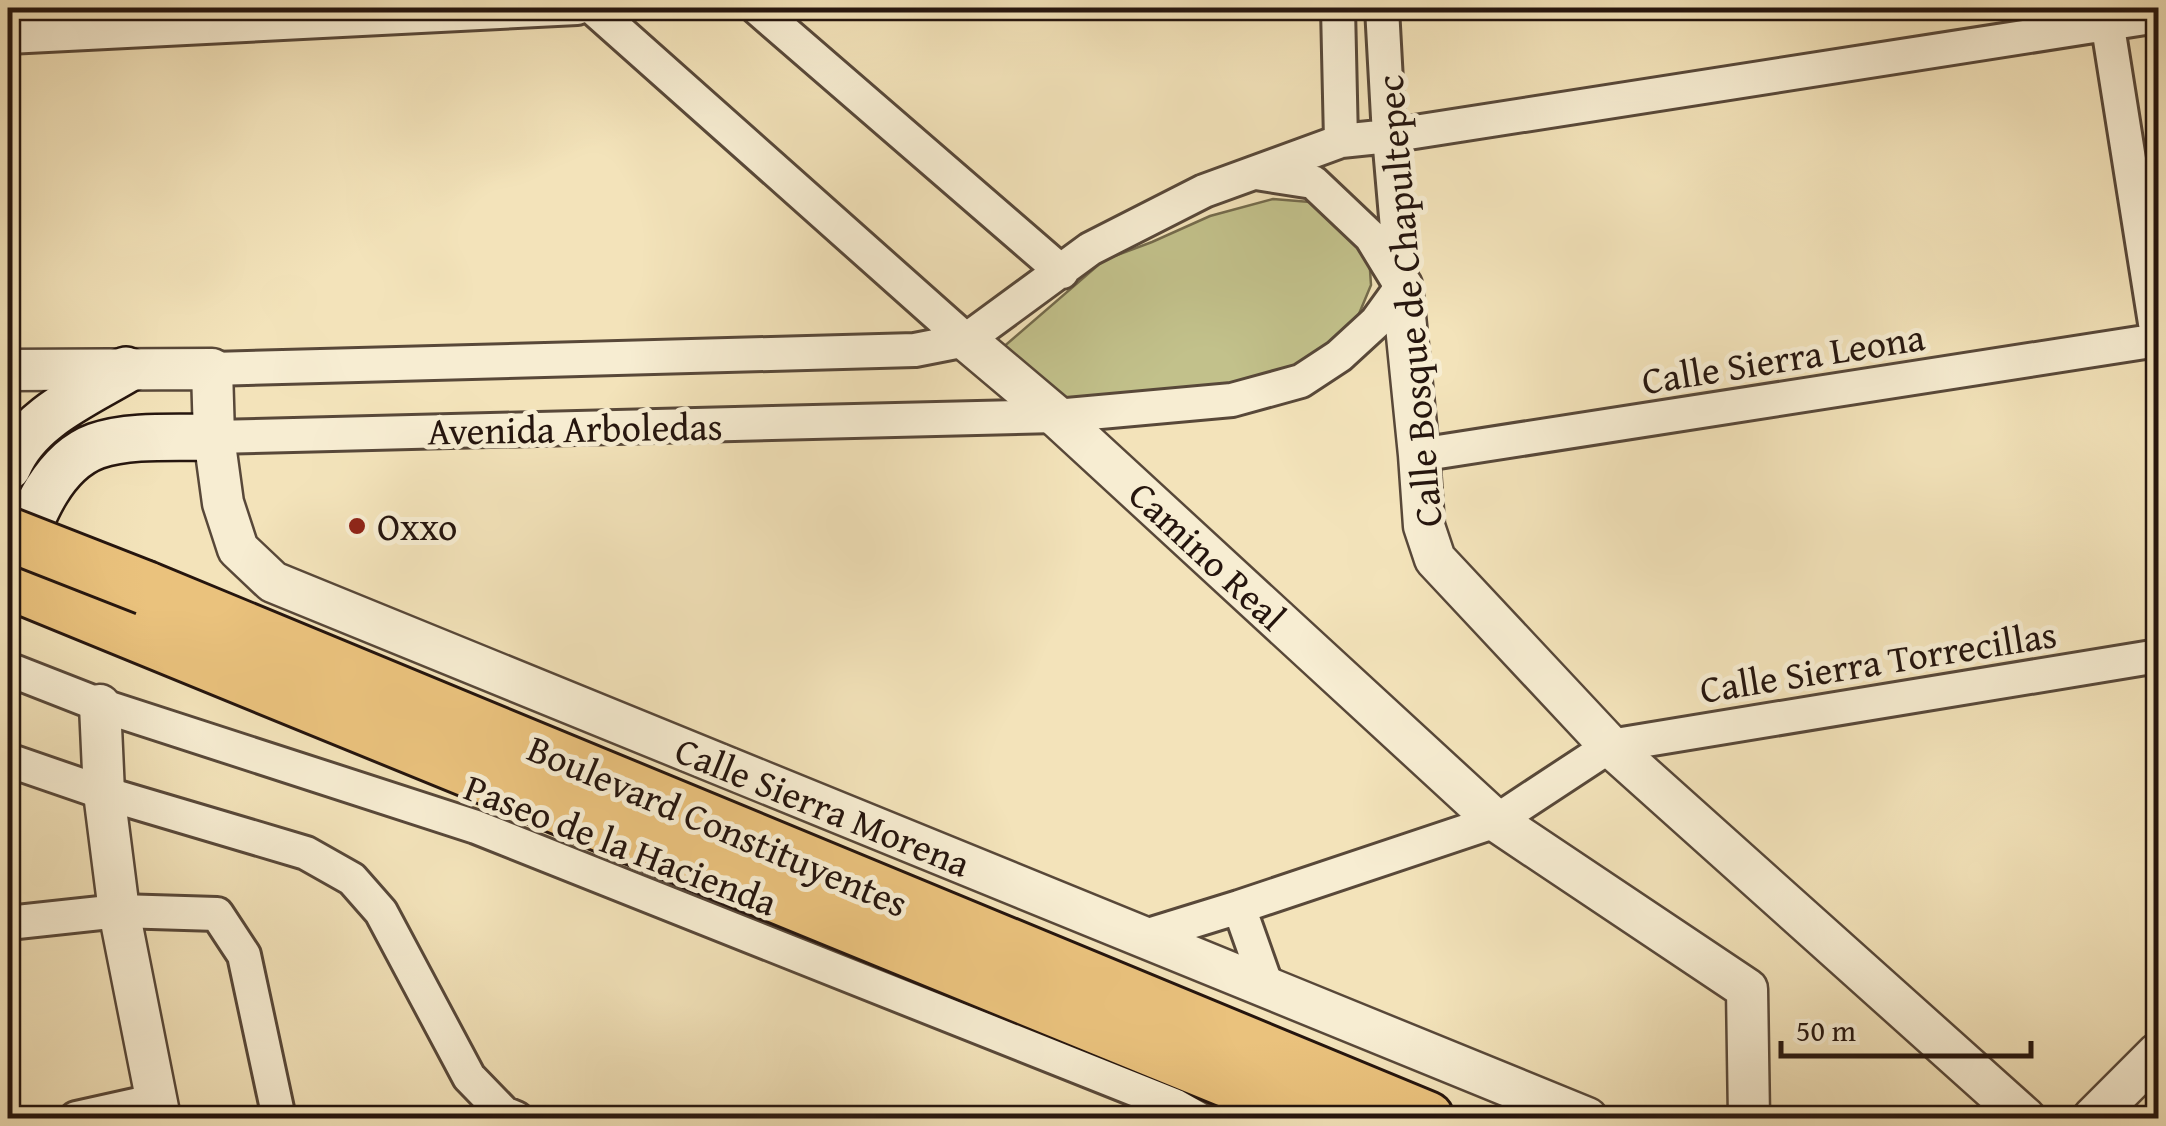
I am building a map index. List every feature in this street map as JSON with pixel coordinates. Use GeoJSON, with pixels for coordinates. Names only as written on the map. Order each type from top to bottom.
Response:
{"type":"FeatureCollection","features":[{"type":"Feature","properties":{"kind":"highway","name":"Boulevard Constituyentes"},"geometry":{"type":"LineString","coordinates":[[8,534],[139,610],[1320,1118]]}},
{"type":"Feature","properties":{"kind":"highway","name":"Boulevard Constituyentes"},"geometry":{"type":"LineString","coordinates":[[8,581],[139,610],[1427,1118]]}},
{"type":"Feature","properties":{"kind":"main road"},"geometry":{"type":"LineString","coordinates":[[8,467],[12,456],[39,423],[126,370]]}},
{"type":"Feature","properties":{"kind":"main road","name":"Avenida Arboledas"},"geometry":{"type":"LineString","coordinates":[[8,581],[44,496],[62,470],[94,447],[129,440],[214,437]]}},
{"type":"Feature","properties":{"kind":"street"},"geometry":{"type":"LineString","coordinates":[[8,38],[577,8]]}},
{"type":"Feature","properties":{"kind":"street","name":"Camino Real"},"geometry":{"type":"LineString","coordinates":[[592,8],[1056,416],[1496,821],[1747,989],[1749,1118]]}},
{"type":"Feature","properties":{"kind":"street"},"geometry":{"type":"LineString","coordinates":[[757,8],[1062,272]]}},
{"type":"Feature","properties":{"kind":"street","name":"Calle Bosque de Chapultepec"},"geometry":{"type":"LineString","coordinates":[[1338,8],[1341,141]]}},
{"type":"Feature","properties":{"kind":"street","name":"Calle Bosque de Chapultepec"},"geometry":{"type":"LineString","coordinates":[[1382,8],[1389,136],[1424,526],[1435,560],[1610,746],[2026,1118]]}},
{"type":"Feature","properties":{"kind":"street"},"geometry":{"type":"LineString","coordinates":[[966,340],[1090,250],[1204,192],[1341,141],[2106,15],[2158,16]]}},
{"type":"Feature","properties":{"kind":"street"},"geometry":{"type":"LineString","coordinates":[[2106,15],[2158,341]]}},
{"type":"Feature","properties":{"kind":"street"},"geometry":{"type":"LineString","coordinates":[[1254,173],[1314,182],[1371,237],[1402,286]]}},
{"type":"Feature","properties":{"kind":"street","name":"Avenida Arboledas"},"geometry":{"type":"LineString","coordinates":[[214,437],[1056,416],[1232,400],[1301,381],[1340,356],[1376,322],[1402,286]]}},
{"type":"Feature","properties":{"kind":"street","name":"Avenida Arboledas"},"geometry":{"type":"LineString","coordinates":[[8,370],[916,350],[966,340]]}},
{"type":"Feature","properties":{"kind":"street","name":"Calle Sierra Leona"},"geometry":{"type":"LineString","coordinates":[[1419,454],[2158,341]]}},
{"type":"Feature","properties":{"kind":"street","name":"Calle Sierra Morena"},"geometry":{"type":"LineString","coordinates":[[212,368],[214,437],[223,503],[238,549],[273,582],[1587,1118]]}},
{"type":"Feature","properties":{"kind":"street","name":"Calle Sierra Torrecillas"},"geometry":{"type":"LineString","coordinates":[[1610,746],[2158,656]]}},
{"type":"Feature","properties":{"kind":"street","name":"Paseo de la Hacienda"},"geometry":{"type":"LineString","coordinates":[[8,669],[100,705],[476,828],[1197,1118]]}},
{"type":"Feature","properties":{"kind":"street"},"geometry":{"type":"LineString","coordinates":[[76,1118],[158,1110],[119,911],[104,793],[100,705]]}},
{"type":"Feature","properties":{"kind":"street"},"geometry":{"type":"LineString","coordinates":[[1142,937],[1496,821],[1610,746]]}},
{"type":"Feature","properties":{"kind":"street"},"geometry":{"type":"LineString","coordinates":[[8,760],[306,854],[352,879],[381,912],[468,1077],[504,1113],[516,1118]]}},
{"type":"Feature","properties":{"kind":"street"},"geometry":{"type":"LineString","coordinates":[[1239,908],[1268,988]]}},
{"type":"Feature","properties":{"kind":"street"},"geometry":{"type":"LineString","coordinates":[[8,923],[119,911],[217,914],[244,955],[278,1118]]}},
{"type":"Feature","properties":{"kind":"street"},"geometry":{"type":"LineString","coordinates":[[2092,1118],[2158,1053]]}},
{"type":"Feature","properties":{"kind":"shaded area"},"geometry":{"type":"Polygon","coordinates":[[[1273,199],[1310,202],[1343,221],[1369,255],[1371,285],[1356,321],[1334,349],[1237,395],[1073,410],[1001,349],[1104,260],[1210,216],[1273,199]]]}},
{"type":"Feature","properties":{"kind":"place","name":"Oxxo"},"geometry":{"type":"Point","coordinates":[357,526]}}]}
